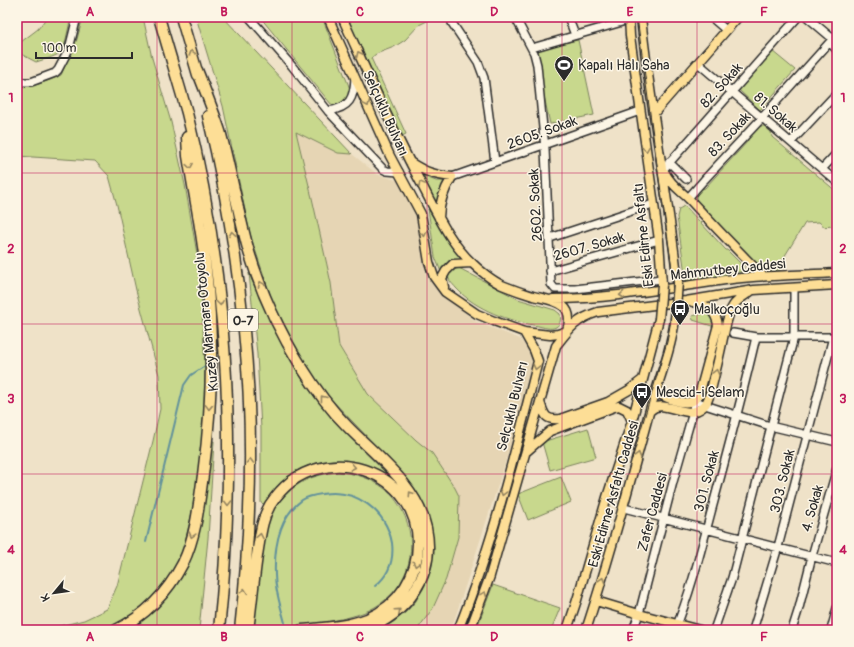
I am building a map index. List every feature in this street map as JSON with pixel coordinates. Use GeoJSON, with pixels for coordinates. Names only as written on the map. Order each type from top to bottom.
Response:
{"type":"FeatureCollection","features":[{"type":"Feature","properties":{"kind":"highway","name":"Kuzey Marmara Otoyolu"},"geometry":{"type":"LineString","coordinates":[[159,17],[187,114],[203,192],[222,317],[229,460],[226,557],[219,630]]}},
{"type":"Feature","properties":{"kind":"highway","name":"O-7"},"geometry":{"type":"LineString","coordinates":[[181,17],[197,70],[226,198],[238,270],[244,332],[249,394],[250,491],[246,564],[240,630]]}},
{"type":"Feature","properties":{"kind":"highway"},"geometry":{"type":"LineString","coordinates":[[197,70],[210,100],[220,131],[250,253],[261,287],[276,321],[301,366],[329,405],[406,487],[421,512],[426,527],[428,548],[426,562],[422,576],[411,597],[392,616],[364,630]]}},
{"type":"Feature","properties":{"kind":"highway"},"geometry":{"type":"LineString","coordinates":[[116,630],[149,608],[177,574],[193,532],[202,487],[208,427],[210,384],[209,304],[202,234],[188,156],[187,114]]}},
{"type":"Feature","properties":{"kind":"highway"},"geometry":{"type":"LineString","coordinates":[[248,630],[257,554],[262,526],[270,505],[285,487],[302,474],[336,465],[352,466],[369,472],[386,481],[394,488],[410,509],[418,533],[419,544],[418,556],[412,576],[401,595],[386,609],[366,620],[344,625],[302,630]]}},
{"type":"Feature","properties":{"kind":"main road","name":"Selçuklu Bulvarı"},"geometry":{"type":"LineString","coordinates":[[328,17],[399,172],[421,214],[429,262],[434,277],[445,292],[477,314],[524,332],[538,361],[495,526],[476,585],[458,630]]}},
{"type":"Feature","properties":{"kind":"main road","name":"Selçuklu Bulvarı"},"geometry":{"type":"LineString","coordinates":[[342,17],[409,162],[455,245],[472,263],[500,284],[533,296],[551,299]]}},
{"type":"Feature","properties":{"kind":"main road","name":"Eski Edirne Asfaltı"},"geometry":{"type":"LineString","coordinates":[[641,17],[673,238],[678,283],[675,319]]}},
{"type":"Feature","properties":{"kind":"main road"},"geometry":{"type":"LineString","coordinates":[[654,113],[738,17]]}},
{"type":"Feature","properties":{"kind":"main road","name":"Eski Edirne Asfaltı"},"geometry":{"type":"LineString","coordinates":[[582,584],[607,497],[632,421],[659,319],[662,282],[659,240],[640,111],[629,18]]}},
{"type":"Feature","properties":{"kind":"main road"},"geometry":{"type":"LineString","coordinates":[[409,162],[432,174],[452,177],[444,190],[439,210],[439,218]]}},
{"type":"Feature","properties":{"kind":"main road"},"geometry":{"type":"LineString","coordinates":[[663,170],[668,180],[688,198],[763,276]]}},
{"type":"Feature","properties":{"kind":"main road"},"geometry":{"type":"LineString","coordinates":[[445,292],[442,284],[442,278],[446,270],[453,264],[472,263]]}},
{"type":"Feature","properties":{"kind":"main road","name":"Mahmutbey Caddesi"},"geometry":{"type":"LineString","coordinates":[[551,299],[572,299],[630,294],[763,276],[837,273]]}},
{"type":"Feature","properties":{"kind":"main road","name":"Mahmutbey Caddesi"},"geometry":{"type":"LineString","coordinates":[[567,331],[581,319],[598,312],[686,301],[754,290],[837,286]]}},
{"type":"Feature","properties":{"kind":"main road"},"geometry":{"type":"LineString","coordinates":[[650,411],[659,406],[685,412],[694,412],[705,406],[712,386],[728,317],[734,305],[741,297],[754,290]]}},
{"type":"Feature","properties":{"kind":"main road"},"geometry":{"type":"LineString","coordinates":[[524,332],[550,335],[567,331],[569,316],[562,305],[551,299]]}},
{"type":"Feature","properties":{"kind":"main road"},"geometry":{"type":"LineString","coordinates":[[658,389],[661,395],[682,402],[694,400],[699,395],[718,325],[717,317],[705,306],[686,301]]}},
{"type":"Feature","properties":{"kind":"main road","name":"Eski Edirne Asfaltı Caddesi"},"geometry":{"type":"LineString","coordinates":[[586,630],[624,508],[650,411],[666,360],[675,319]]}},
{"type":"Feature","properties":{"kind":"main road","name":"Selçuklu Bulvarı"},"geometry":{"type":"LineString","coordinates":[[470,630],[490,576],[556,346],[567,331]]}},
{"type":"Feature","properties":{"kind":"main road"},"geometry":{"type":"LineString","coordinates":[[540,402],[544,414],[548,418],[553,420],[560,419],[608,402],[630,390],[642,380]]}},
{"type":"Feature","properties":{"kind":"main road"},"geometry":{"type":"LineString","coordinates":[[527,451],[550,431],[614,407],[620,406],[627,410],[632,421]]}},
{"type":"Feature","properties":{"kind":"main road","name":"Eski Edirne Asfaltı Caddesi"},"geometry":{"type":"LineString","coordinates":[[567,630],[582,584]]}},
{"type":"Feature","properties":{"kind":"main road"},"geometry":{"type":"LineString","coordinates":[[596,601],[677,627],[700,630]]}},
{"type":"Feature","properties":{"kind":"street"},"geometry":{"type":"LineString","coordinates":[[17,82],[31,82],[55,73],[58,70],[69,49],[77,17]]}},
{"type":"Feature","properties":{"kind":"street"},"geometry":{"type":"LineString","coordinates":[[249,17],[328,110],[383,169],[387,171],[399,172]]}},
{"type":"Feature","properties":{"kind":"street"},"geometry":{"type":"LineString","coordinates":[[453,17],[452,23],[478,62],[484,78],[495,162]]}},
{"type":"Feature","properties":{"kind":"street","name":"2602. Sokak"},"geometry":{"type":"LineString","coordinates":[[515,17],[532,48],[537,65],[545,144],[551,284],[555,289],[575,289],[662,282]]}},
{"type":"Feature","properties":{"kind":"street"},"geometry":{"type":"LineString","coordinates":[[568,17],[574,35]]}},
{"type":"Feature","properties":{"kind":"street"},"geometry":{"type":"LineString","coordinates":[[711,17],[726,30]]}},
{"type":"Feature","properties":{"kind":"street","name":"82. Sokak"},"geometry":{"type":"LineString","coordinates":[[663,170],[798,17]]}},
{"type":"Feature","properties":{"kind":"street"},"geometry":{"type":"LineString","coordinates":[[807,17],[833,39],[837,50]]}},
{"type":"Feature","properties":{"kind":"street"},"geometry":{"type":"LineString","coordinates":[[532,48],[629,18]]}},
{"type":"Feature","properties":{"kind":"street","name":"83. Sokak"},"geometry":{"type":"LineString","coordinates":[[688,198],[833,39]]}},
{"type":"Feature","properties":{"kind":"street","name":"81. Sokak"},"geometry":{"type":"LineString","coordinates":[[698,63],[837,182]]}},
{"type":"Feature","properties":{"kind":"street"},"geometry":{"type":"LineString","coordinates":[[328,110],[338,110],[351,100],[356,78]]}},
{"type":"Feature","properties":{"kind":"street"},"geometry":{"type":"LineString","coordinates":[[791,142],[837,93]]}},
{"type":"Feature","properties":{"kind":"street","name":"2605. Sokak"},"geometry":{"type":"LineString","coordinates":[[452,177],[640,111]]}},
{"type":"Feature","properties":{"kind":"street"},"geometry":{"type":"LineString","coordinates":[[822,169],[837,153]]}},
{"type":"Feature","properties":{"kind":"street"},"geometry":{"type":"LineString","coordinates":[[669,162],[686,179]]}},
{"type":"Feature","properties":{"kind":"street"},"geometry":{"type":"LineString","coordinates":[[550,238],[653,204]]}},
{"type":"Feature","properties":{"kind":"street","name":"2607. Sokak"},"geometry":{"type":"LineString","coordinates":[[550,270],[659,240]]}},
{"type":"Feature","properties":{"kind":"street"},"geometry":{"type":"LineString","coordinates":[[714,630],[732,578],[794,337],[794,288]]}},
{"type":"Feature","properties":{"kind":"street"},"geometry":{"type":"LineString","coordinates":[[733,333],[756,337],[835,337]]}},
{"type":"Feature","properties":{"kind":"street","name":"301. Sokak"},"geometry":{"type":"LineString","coordinates":[[677,627],[706,529],[737,415],[756,337]]}},
{"type":"Feature","properties":{"kind":"street","name":"303. Sokak"},"geometry":{"type":"LineString","coordinates":[[753,630],[778,547],[807,435],[835,337]]}},
{"type":"Feature","properties":{"kind":"street"},"geometry":{"type":"LineString","coordinates":[[694,400],[705,406],[770,426],[837,442]]}},
{"type":"Feature","properties":{"kind":"street","name":"Zafer Caddesi"},"geometry":{"type":"LineString","coordinates":[[633,630],[639,614],[694,412],[694,400]]}},
{"type":"Feature","properties":{"kind":"street","name":"4. Sokak"},"geometry":{"type":"LineString","coordinates":[[792,630],[800,608],[812,556],[837,468]]}},
{"type":"Feature","properties":{"kind":"street"},"geometry":{"type":"LineString","coordinates":[[624,508],[837,563]]}},
{"type":"Feature","properties":{"kind":"street"},"geometry":{"type":"LineString","coordinates":[[830,630],[837,608]]}},
{"type":"Feature","properties":{"kind":"shaded area"},"geometry":{"type":"Polygon","coordinates":[[[296,132],[338,153],[352,154],[377,174],[399,181],[416,213],[430,275],[440,292],[475,321],[520,339],[534,356],[523,408],[451,630],[417,630],[433,608],[446,579],[458,537],[432,453],[416,440],[368,394],[339,346],[331,283],[296,132]]]}},
{"type":"Feature","properties":{"kind":"green space"},"geometry":{"type":"Polygon","coordinates":[[[47,17],[71,17],[63,52],[36,62],[17,52],[17,45],[38,29],[47,17]]]}},
{"type":"Feature","properties":{"kind":"green space"},"geometry":{"type":"Polygon","coordinates":[[[83,17],[143,17],[152,58],[171,122],[185,185],[200,271],[205,367],[203,433],[194,504],[183,550],[171,575],[151,600],[138,611],[107,630],[30,630],[52,628],[84,620],[107,609],[117,586],[160,409],[159,375],[136,290],[109,176],[95,161],[17,156],[17,87],[40,84],[61,75],[77,39],[83,17]]]}},
{"type":"Feature","properties":{"kind":"green space"},"geometry":{"type":"Polygon","coordinates":[[[196,17],[223,17],[352,154],[338,153],[296,132],[331,283],[339,346],[368,394],[416,440],[432,453],[459,496],[458,537],[446,579],[433,608],[417,630],[380,630],[395,621],[416,601],[425,580],[432,539],[431,526],[427,514],[420,497],[401,472],[328,396],[303,361],[274,306],[250,234],[223,106],[196,17]]]}},
{"type":"Feature","properties":{"kind":"green space"},"geometry":{"type":"Polygon","coordinates":[[[260,17],[322,17],[350,89],[349,97],[343,104],[337,106],[331,104],[260,17]]]}},
{"type":"Feature","properties":{"kind":"green space"},"geometry":{"type":"Polygon","coordinates":[[[347,17],[435,17],[419,25],[405,40],[371,58],[406,134],[402,136],[386,102],[347,17]]]}},
{"type":"Feature","properties":{"kind":"green space"},"geometry":{"type":"Polygon","coordinates":[[[578,40],[594,115],[550,124],[534,49],[578,40]]]}},
{"type":"Feature","properties":{"kind":"green space"},"geometry":{"type":"Polygon","coordinates":[[[772,51],[795,70],[760,110],[739,90],[772,51]]]}},
{"type":"Feature","properties":{"kind":"green space"},"geometry":{"type":"Polygon","coordinates":[[[759,126],[764,126],[771,132],[772,137],[837,192],[837,236],[833,233],[835,229],[829,225],[826,228],[819,222],[805,223],[778,267],[780,270],[768,271],[760,269],[696,201],[699,191],[705,188],[748,141],[747,139],[759,126]]]}},
{"type":"Feature","properties":{"kind":"green space"},"geometry":{"type":"Polygon","coordinates":[[[421,175],[436,181],[447,181],[440,190],[437,204],[421,175]]]}},
{"type":"Feature","properties":{"kind":"green space"},"geometry":{"type":"Polygon","coordinates":[[[684,206],[744,267],[743,272],[734,272],[710,279],[708,276],[686,281],[677,217],[679,209],[684,206]]]}},
{"type":"Feature","properties":{"kind":"green space"},"geometry":{"type":"Polygon","coordinates":[[[428,209],[452,246],[464,258],[456,259],[450,262],[441,272],[435,257],[428,209]]]}},
{"type":"Feature","properties":{"kind":"green space"},"geometry":{"type":"Polygon","coordinates":[[[459,268],[518,299],[555,310],[560,314],[560,323],[554,328],[545,328],[505,318],[473,303],[456,288],[450,280],[449,275],[454,270],[459,268]]]}},
{"type":"Feature","properties":{"kind":"green space"},"geometry":{"type":"Polygon","coordinates":[[[249,273],[273,328],[302,379],[334,420],[390,477],[365,465],[350,462],[321,462],[307,466],[295,472],[273,491],[264,504],[261,503],[261,429],[257,354],[249,273]]]}},
{"type":"Feature","properties":{"kind":"green space"},"geometry":{"type":"Polygon","coordinates":[[[709,312],[715,318],[715,327],[693,320],[692,316],[709,312]]]}},
{"type":"Feature","properties":{"kind":"green space"},"geometry":{"type":"Polygon","coordinates":[[[588,428],[596,457],[550,470],[542,442],[588,428]]]}},
{"type":"Feature","properties":{"kind":"green space"},"geometry":{"type":"Polygon","coordinates":[[[214,441],[208,538],[199,630],[125,630],[177,581],[211,442],[214,441]]]}},
{"type":"Feature","properties":{"kind":"green space"},"geometry":{"type":"Polygon","coordinates":[[[337,472],[356,475],[380,485],[388,491],[399,504],[407,523],[411,551],[404,577],[387,599],[363,613],[333,621],[253,629],[262,540],[270,514],[291,489],[320,475],[337,472]]]}},
{"type":"Feature","properties":{"kind":"green space"},"geometry":{"type":"Polygon","coordinates":[[[561,477],[571,502],[528,520],[518,494],[561,477]]]}},
{"type":"Feature","properties":{"kind":"green space"},"geometry":{"type":"Polygon","coordinates":[[[493,585],[560,608],[551,630],[476,630],[493,585]]]}},
{"type":"Feature","properties":{"kind":"green space"},"geometry":{"type":"Polygon","coordinates":[[[17,623],[30,630],[19,630],[17,623]]]}},
{"type":"Feature","properties":{"kind":"waterway"},"geometry":{"type":"LineString","coordinates":[[146,542],[184,385],[191,375],[205,366]]}},
{"type":"Feature","properties":{"kind":"waterway"},"geometry":{"type":"LineString","coordinates":[[285,623],[278,599],[275,581],[277,544],[283,524],[288,515],[302,500],[317,495],[334,493],[346,494],[357,498],[376,511],[389,531],[392,543],[392,555],[390,567],[384,577],[375,586]]}},
{"type":"Feature","properties":{"kind":"tram line"},"geometry":{"type":"LineString","coordinates":[[632,459],[667,342],[673,297],[671,262],[637,17]]}},
{"type":"Feature","properties":{"kind":"place","name":"Kapalı Halı Saha"},"geometry":{"type":"Point","coordinates":[564,82]}},
{"type":"Feature","properties":{"kind":"place","name":"Malkoçoğlu"},"geometry":{"type":"Point","coordinates":[680,326]}},
{"type":"Feature","properties":{"kind":"place","name":"Mescid-i Selam"},"geometry":{"type":"Point","coordinates":[642,409]}}]}
